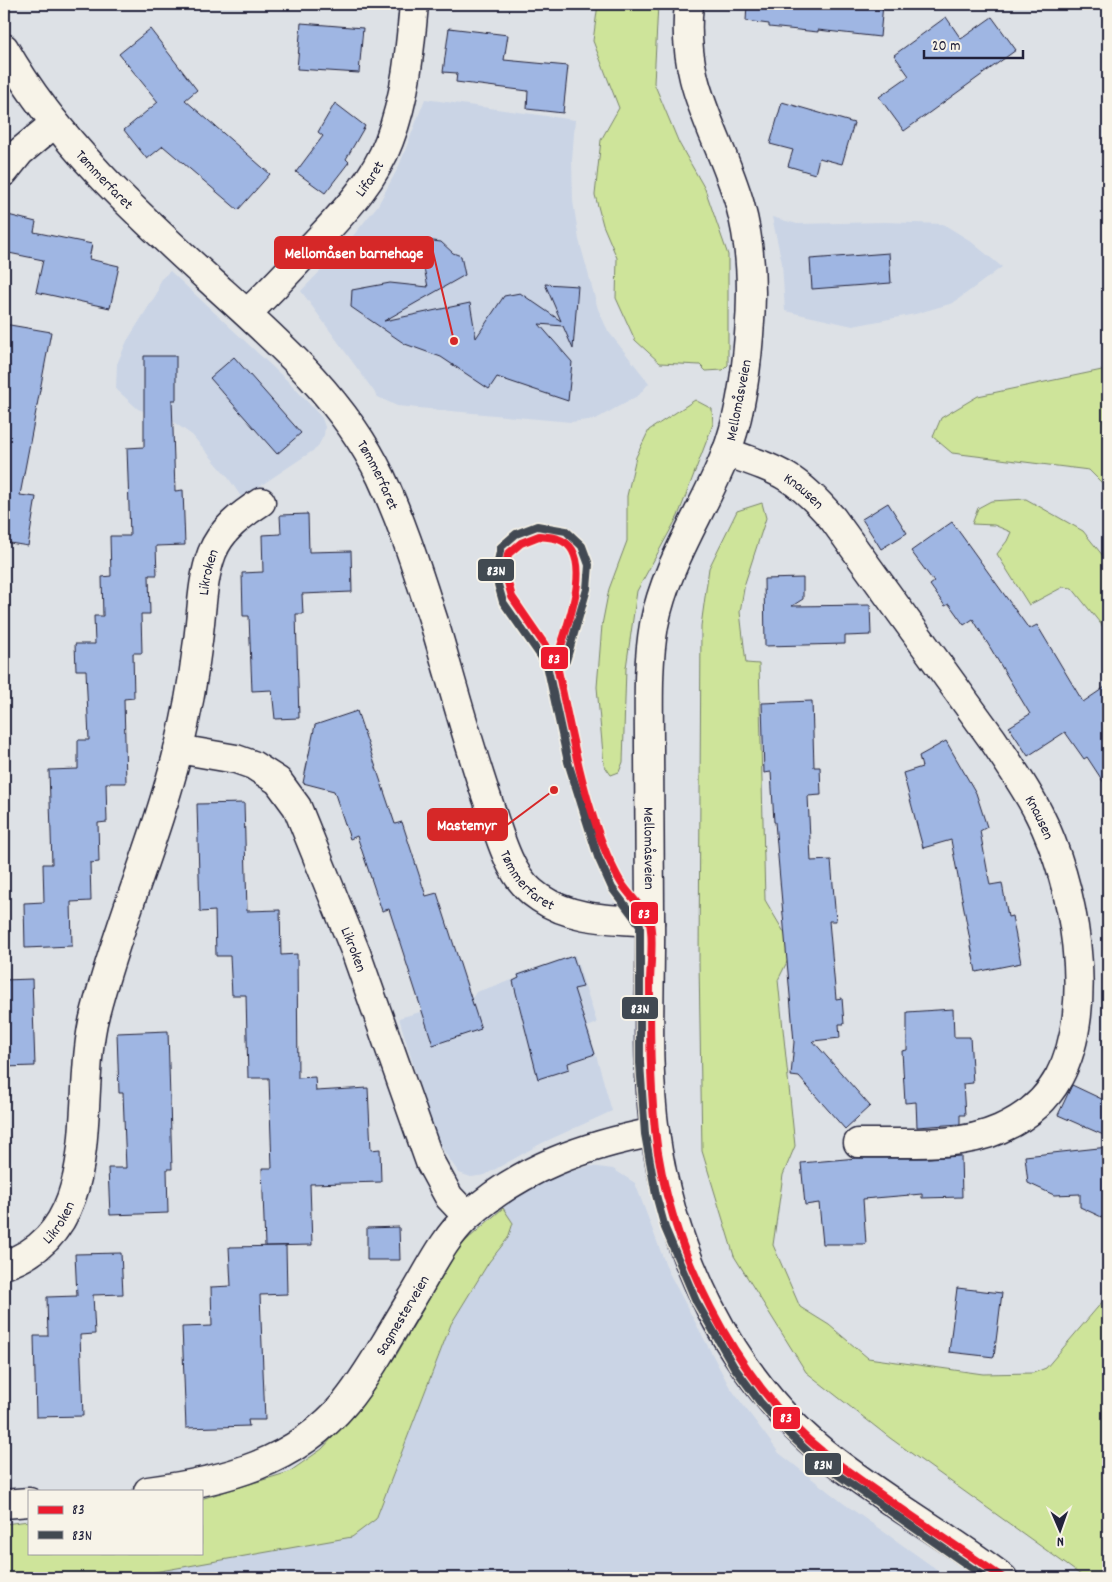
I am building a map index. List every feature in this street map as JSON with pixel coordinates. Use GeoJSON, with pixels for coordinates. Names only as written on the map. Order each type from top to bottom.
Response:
{"type":"FeatureCollection","features":[{"type":"Feature","properties":{"kind":"street","name":"Lifaret"},"geometry":{"type":"LineString","coordinates":[[248,313],[268,294],[343,212],[381,160],[400,105],[409,55],[414,4]]}},
{"type":"Feature","properties":{"kind":"street","name":"Mellomåsveien"},"geometry":{"type":"LineString","coordinates":[[689,4],[687,32],[694,81],[709,128],[739,201],[751,255],[751,308],[747,354],[736,419],[726,452],[676,558],[660,602],[654,625],[651,651],[649,726],[650,1063],[655,1132],[666,1193],[688,1262],[724,1333],[768,1396],[824,1453],[1003,1578]]}},
{"type":"Feature","properties":{"kind":"street","name":"Tømmerfaret"},"geometry":{"type":"LineString","coordinates":[[4,48],[21,77],[55,123],[117,192],[163,237],[248,313],[318,384],[339,411],[379,473],[403,529],[480,779],[513,869],[538,897],[558,908],[578,915],[650,922]]}},
{"type":"Feature","properties":{"kind":"street"},"geometry":{"type":"LineString","coordinates":[[4,172],[20,152],[55,123]]}},
{"type":"Feature","properties":{"kind":"street","name":"Knausen"},"geometry":{"type":"LineString","coordinates":[[726,452],[765,465],[793,479],[813,496],[833,519],[993,740],[1018,778],[1039,815],[1053,847],[1073,916],[1078,991],[1073,1041],[1059,1077],[1037,1106],[999,1129],[972,1138],[858,1142]]}},
{"type":"Feature","properties":{"kind":"street","name":"Likroken"},"geometry":{"type":"LineString","coordinates":[[4,1265],[16,1261],[43,1244],[59,1225],[72,1198],[79,1168],[87,1060],[94,1015],[157,825],[178,749],[186,714],[204,586],[212,554],[228,528],[240,516],[261,502]]}},
{"type":"Feature","properties":{"kind":"street","name":"Likroken"},"geometry":{"type":"LineString","coordinates":[[178,749],[236,759],[253,765],[278,781],[297,807],[356,953],[430,1162],[450,1197],[467,1216]]}},
{"type":"Feature","properties":{"kind":"street","name":"Sagmesterveien"},"geometry":{"type":"LineString","coordinates":[[156,1490],[180,1487],[237,1473],[285,1453],[308,1440],[347,1401],[416,1292],[442,1246],[467,1216],[512,1183],[546,1165],[601,1143],[655,1132]]}},
{"type":"Feature","properties":{"kind":"street"},"geometry":{"type":"LineString","coordinates":[[4,1504],[28,1502]]}},
{"type":"Feature","properties":{"kind":"shaded area"},"geometry":{"type":"Polygon","coordinates":[[[425,99],[575,120],[572,160],[573,201],[579,240],[598,309],[608,331],[649,383],[639,395],[596,419],[571,422],[397,406],[378,397],[301,291],[344,247],[378,205],[399,166],[425,99]]]}},
{"type":"Feature","properties":{"kind":"shaded area"},"geometry":{"type":"Polygon","coordinates":[[[772,217],[797,224],[885,222],[943,224],[969,240],[1002,267],[953,303],[915,314],[853,326],[785,311],[782,263],[772,217]]]}},
{"type":"Feature","properties":{"kind":"shaded area"},"geometry":{"type":"Polygon","coordinates":[[[170,271],[292,385],[322,418],[325,427],[324,435],[317,448],[242,498],[227,476],[192,435],[172,421],[138,409],[116,389],[117,364],[127,341],[157,293],[160,280],[170,271]]]}},
{"type":"Feature","properties":{"kind":"shaded area"},"geometry":{"type":"Polygon","coordinates":[[[575,955],[597,1023],[588,1027],[612,1111],[542,1143],[485,1175],[471,1177],[459,1173],[445,1153],[432,1127],[399,1018],[473,997],[476,992],[518,978],[517,974],[575,955]]]}},
{"type":"Feature","properties":{"kind":"shaded area"},"geometry":{"type":"Polygon","coordinates":[[[590,1166],[613,1169],[635,1183],[668,1271],[729,1386],[779,1453],[843,1503],[949,1578],[121,1578],[250,1554],[376,1519],[451,1324],[489,1262],[508,1238],[513,1223],[503,1208],[515,1198],[552,1177],[590,1166]]]}},
{"type":"Feature","properties":{"kind":"green space"},"geometry":{"type":"Polygon","coordinates":[[[598,4],[658,4],[654,83],[679,143],[705,189],[728,255],[728,365],[723,370],[706,371],[700,365],[660,363],[635,340],[616,298],[617,258],[603,225],[595,195],[601,140],[619,108],[593,41],[598,4]]]}},
{"type":"Feature","properties":{"kind":"green space"},"geometry":{"type":"Polygon","coordinates":[[[1102,370],[1108,414],[1108,489],[1089,470],[952,453],[933,437],[941,418],[978,396],[1102,370]]]}},
{"type":"Feature","properties":{"kind":"green space"},"geometry":{"type":"Polygon","coordinates":[[[695,400],[712,409],[713,424],[678,516],[637,591],[626,668],[623,762],[619,772],[611,775],[604,765],[597,687],[602,625],[609,589],[627,541],[627,496],[636,457],[649,430],[695,400]]]}},
{"type":"Feature","properties":{"kind":"green space"},"geometry":{"type":"Polygon","coordinates":[[[1026,499],[1083,531],[1108,562],[1108,629],[1104,628],[1072,588],[1063,587],[1029,605],[997,554],[1011,532],[994,525],[972,524],[978,508],[991,501],[1026,499]]]}},
{"type":"Feature","properties":{"kind":"green space"},"geometry":{"type":"Polygon","coordinates":[[[762,503],[766,518],[745,583],[740,612],[746,663],[759,664],[765,900],[788,939],[789,958],[778,980],[795,1146],[783,1175],[773,1245],[800,1307],[829,1325],[868,1358],[983,1374],[1033,1373],[1046,1368],[1103,1301],[1108,1288],[1108,1578],[1085,1578],[890,1438],[806,1372],[734,1256],[702,1151],[699,961],[701,626],[709,568],[737,511],[762,503]]]}},
{"type":"Feature","properties":{"kind":"green space"},"geometry":{"type":"Polygon","coordinates":[[[503,1208],[513,1223],[508,1238],[489,1262],[451,1324],[376,1519],[352,1537],[121,1578],[4,1578],[4,1524],[28,1521],[28,1554],[202,1554],[202,1499],[289,1472],[322,1449],[351,1417],[397,1354],[460,1246],[503,1208]]]}},
{"type":"Feature","properties":{"kind":"building"},"geometry":{"type":"Polygon","coordinates":[[[747,4],[883,4],[880,37],[769,27],[769,24],[746,21],[747,4]]]}},
{"type":"Feature","properties":{"kind":"building"},"geometry":{"type":"Polygon","coordinates":[[[946,17],[961,39],[992,17],[1016,50],[904,131],[879,97],[909,76],[894,55],[946,17]]]}},
{"type":"Feature","properties":{"kind":"building"},"geometry":{"type":"Polygon","coordinates":[[[301,23],[363,28],[359,73],[297,69],[301,23]]]}},
{"type":"Feature","properties":{"kind":"building"},"geometry":{"type":"Polygon","coordinates":[[[449,28],[508,35],[504,60],[568,66],[563,113],[527,109],[528,91],[456,82],[457,73],[443,72],[449,28]]]}},
{"type":"Feature","properties":{"kind":"building"},"geometry":{"type":"Polygon","coordinates":[[[150,29],[197,90],[185,100],[270,174],[238,210],[163,146],[147,159],[124,130],[158,102],[119,54],[150,29]]]}},
{"type":"Feature","properties":{"kind":"building"},"geometry":{"type":"Polygon","coordinates":[[[782,102],[854,123],[842,164],[819,158],[815,174],[788,166],[793,150],[770,144],[782,102]]]}},
{"type":"Feature","properties":{"kind":"building"},"geometry":{"type":"Polygon","coordinates":[[[335,103],[365,126],[346,159],[349,162],[325,193],[296,172],[323,136],[318,132],[335,103]]]}},
{"type":"Feature","properties":{"kind":"building"},"geometry":{"type":"Polygon","coordinates":[[[4,214],[36,222],[34,232],[92,244],[89,259],[119,266],[110,308],[36,292],[43,260],[4,252],[4,214]]]}},
{"type":"Feature","properties":{"kind":"building"},"geometry":{"type":"Polygon","coordinates":[[[418,239],[441,242],[453,253],[461,256],[465,275],[384,321],[470,303],[476,338],[504,296],[520,293],[561,321],[545,284],[578,286],[573,349],[563,326],[539,324],[572,362],[568,401],[497,377],[489,389],[441,357],[405,344],[351,307],[352,290],[390,283],[428,287],[418,239]]]}},
{"type":"Feature","properties":{"kind":"building"},"geometry":{"type":"Polygon","coordinates":[[[889,253],[891,283],[812,289],[810,259],[889,253]]]}},
{"type":"Feature","properties":{"kind":"building"},"geometry":{"type":"Polygon","coordinates":[[[4,324],[51,332],[20,495],[36,497],[28,546],[4,542],[4,324]]]}},
{"type":"Feature","properties":{"kind":"building"},"geometry":{"type":"Polygon","coordinates":[[[144,356],[176,356],[176,400],[172,400],[175,491],[183,490],[185,545],[156,546],[157,575],[149,575],[150,614],[141,614],[142,653],[133,653],[134,698],[124,699],[126,783],[106,783],[107,822],[98,823],[99,862],[90,863],[91,901],[71,902],[72,946],[25,948],[24,903],[44,902],[43,864],[52,864],[49,770],[78,769],[78,740],[89,740],[86,670],[76,670],[75,644],[95,644],[94,616],[103,616],[102,577],[111,576],[110,536],[130,536],[127,448],[144,447],[144,356]]]}},
{"type":"Feature","properties":{"kind":"building"},"geometry":{"type":"Polygon","coordinates":[[[234,357],[301,433],[277,454],[210,378],[234,357]]]}},
{"type":"Feature","properties":{"kind":"building"},"geometry":{"type":"Polygon","coordinates":[[[888,503],[907,533],[881,549],[862,519],[888,503]]]}},
{"type":"Feature","properties":{"kind":"building"},"geometry":{"type":"Polygon","coordinates":[[[308,514],[309,552],[351,551],[352,592],[302,594],[303,614],[296,614],[299,718],[275,719],[272,690],[252,691],[249,616],[243,616],[242,573],[263,572],[262,535],[281,534],[280,515],[308,514]]]}},
{"type":"Feature","properties":{"kind":"building"},"geometry":{"type":"Polygon","coordinates":[[[952,522],[1029,629],[1037,625],[1083,702],[1108,685],[1108,789],[1087,757],[1084,759],[1065,732],[1028,756],[1009,727],[1030,714],[973,619],[964,625],[949,604],[945,606],[930,585],[934,582],[911,551],[952,522]]]}},
{"type":"Feature","properties":{"kind":"building"},"geometry":{"type":"Polygon","coordinates":[[[803,578],[803,599],[792,606],[870,605],[871,635],[845,636],[845,644],[765,646],[764,579],[803,578]]]}},
{"type":"Feature","properties":{"kind":"building"},"geometry":{"type":"Polygon","coordinates":[[[812,701],[814,767],[820,767],[821,795],[808,796],[811,861],[831,860],[836,921],[829,921],[836,999],[842,998],[844,1024],[839,1024],[840,1038],[813,1041],[870,1106],[845,1129],[799,1077],[791,1076],[794,1042],[771,772],[764,773],[762,703],[812,701]]]}},
{"type":"Feature","properties":{"kind":"building"},"geometry":{"type":"Polygon","coordinates":[[[357,711],[395,824],[402,822],[426,896],[437,893],[481,1029],[433,1045],[389,909],[382,911],[357,836],[350,839],[334,791],[303,783],[315,725],[357,711]]]}},
{"type":"Feature","properties":{"kind":"building"},"geometry":{"type":"Polygon","coordinates":[[[946,741],[976,793],[987,827],[980,831],[990,885],[1002,883],[1008,917],[1012,916],[1021,963],[976,972],[951,840],[923,848],[903,773],[922,767],[919,756],[946,741]]]}},
{"type":"Feature","properties":{"kind":"building"},"geometry":{"type":"Polygon","coordinates":[[[244,803],[247,911],[280,910],[281,955],[297,954],[298,1078],[315,1077],[316,1091],[368,1088],[371,1150],[380,1149],[381,1182],[310,1184],[312,1245],[265,1246],[262,1168],[272,1168],[269,1078],[248,1078],[246,995],[232,995],[230,956],[216,956],[215,911],[200,912],[197,804],[244,803]]]}},
{"type":"Feature","properties":{"kind":"building"},"geometry":{"type":"Polygon","coordinates":[[[573,956],[583,987],[574,989],[595,1054],[568,1063],[569,1069],[538,1079],[513,981],[519,978],[518,975],[573,956]]]}},
{"type":"Feature","properties":{"kind":"building"},"geometry":{"type":"Polygon","coordinates":[[[32,979],[35,1066],[4,1067],[4,980],[32,979]]]}},
{"type":"Feature","properties":{"kind":"building"},"geometry":{"type":"Polygon","coordinates":[[[953,1009],[954,1037],[970,1037],[973,1083],[963,1084],[965,1115],[960,1115],[960,1124],[917,1127],[916,1102],[905,1103],[902,1051],[907,1050],[907,1012],[953,1009]]]}},
{"type":"Feature","properties":{"kind":"building"},"geometry":{"type":"Polygon","coordinates":[[[168,1031],[172,1169],[167,1169],[168,1213],[110,1215],[108,1168],[126,1168],[123,1093],[119,1093],[117,1033],[168,1031]]]}},
{"type":"Feature","properties":{"kind":"building"},"geometry":{"type":"Polygon","coordinates":[[[1072,1085],[1108,1102],[1108,1137],[1058,1115],[1072,1085]]]}},
{"type":"Feature","properties":{"kind":"building"},"geometry":{"type":"Polygon","coordinates":[[[1108,1147],[1108,1220],[1080,1207],[1080,1194],[1054,1195],[1028,1183],[1025,1156],[1108,1147]]]}},
{"type":"Feature","properties":{"kind":"building"},"geometry":{"type":"Polygon","coordinates":[[[961,1156],[962,1197],[922,1198],[922,1194],[863,1199],[866,1244],[823,1244],[819,1203],[805,1205],[801,1163],[857,1158],[961,1156]]]}},
{"type":"Feature","properties":{"kind":"building"},"geometry":{"type":"Polygon","coordinates":[[[399,1227],[400,1260],[367,1260],[367,1228],[399,1227]]]}},
{"type":"Feature","properties":{"kind":"building"},"geometry":{"type":"Polygon","coordinates":[[[286,1246],[287,1294],[260,1295],[265,1420],[248,1420],[249,1426],[186,1428],[182,1327],[212,1326],[211,1287],[231,1286],[229,1247],[286,1246]]]}},
{"type":"Feature","properties":{"kind":"building"},"geometry":{"type":"Polygon","coordinates":[[[121,1253],[123,1294],[93,1295],[95,1334],[80,1335],[83,1416],[36,1417],[34,1336],[48,1336],[47,1297],[77,1296],[75,1254],[121,1253]]]}},
{"type":"Feature","properties":{"kind":"building"},"geometry":{"type":"Polygon","coordinates":[[[957,1288],[1002,1293],[994,1357],[949,1352],[957,1288]]]}},
{"type":"Feature","properties":{"kind":"transit line","name":"83N"},"geometry":{"type":"LineString","coordinates":[[566,661],[587,589],[589,565],[582,546],[566,531],[537,526],[516,534],[501,547],[495,574],[503,602],[547,665],[568,762],[598,857],[612,888],[640,925],[640,1063],[645,1134],[656,1195],[665,1228],[696,1301],[734,1367],[760,1402],[788,1433],[818,1461],[986,1578]]}},
{"type":"Feature","properties":{"kind":"transit line","name":"83"},"geometry":{"type":"LineString","coordinates":[[539,536],[558,539],[570,547],[576,560],[575,595],[556,661],[512,597],[505,572],[508,554],[521,543],[539,536]]}},
{"type":"Feature","properties":{"kind":"transit line","name":"83"},"geometry":{"type":"LineString","coordinates":[[556,661],[583,784],[598,832],[618,877],[650,924],[652,945],[650,1038],[655,1130],[662,1173],[674,1218],[690,1263],[710,1307],[735,1350],[762,1389],[792,1424],[825,1454],[891,1502],[1003,1578]]}},
{"type":"Feature","properties":{"kind":"place","name":"Mellomåsen barnehage"},"geometry":{"type":"Point","coordinates":[454,341]}},
{"type":"Feature","properties":{"kind":"place","name":"Mastemyr"},"geometry":{"type":"Point","coordinates":[554,790]}}]}
